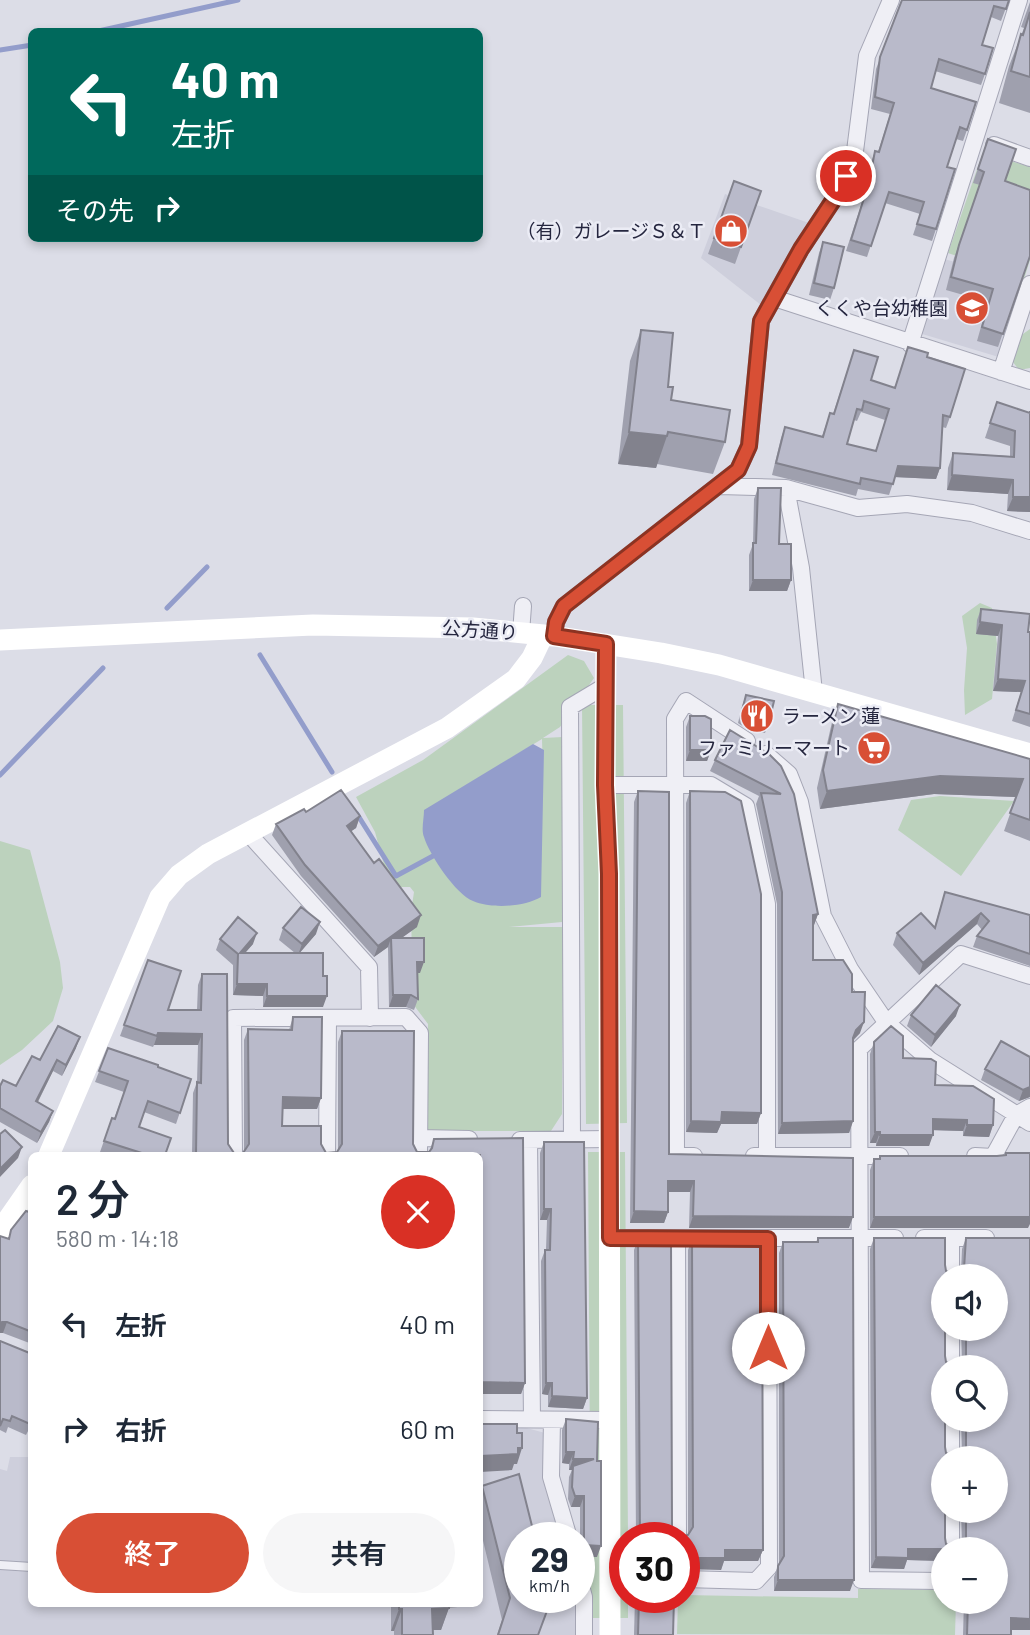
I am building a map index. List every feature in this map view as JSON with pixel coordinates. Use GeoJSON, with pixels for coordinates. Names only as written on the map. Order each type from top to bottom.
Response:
{"type":"FeatureCollection","features":[{"type":"Feature","properties":{"kind":"street"},"geometry":{"type":"LineString","coordinates":[[50,1152],[160,897],[179,875],[208,854],[447,728],[516,679],[549,636],[564,606],[738,470],[749,446],[761,321],[801,249],[838,193],[854,159],[867,56],[891,0]]}},
{"type":"Feature","properties":{"kind":"street"},"geometry":{"type":"LineString","coordinates":[[910,344],[1019,0]]}},
{"type":"Feature","properties":{"kind":"street"},"geometry":{"type":"LineString","coordinates":[[975,139],[1030,158]]}},
{"type":"Feature","properties":{"kind":"street"},"geometry":{"type":"LineString","coordinates":[[1001,372],[1030,284]]}},
{"type":"Feature","properties":{"kind":"street"},"geometry":{"type":"LineString","coordinates":[[774,298],[1030,381]]}},
{"type":"Feature","properties":{"kind":"street"},"geometry":{"type":"LineString","coordinates":[[720,486],[786,488],[858,508],[907,504],[972,513],[1030,531]]}},
{"type":"Feature","properties":{"kind":"street"},"geometry":{"type":"LineString","coordinates":[[786,488],[801,568],[814,691]]}},
{"type":"Feature","properties":{"kind":"street"},"geometry":{"type":"LineString","coordinates":[[521,633],[523,607]]}},
{"type":"Feature","properties":{"kind":"street","name":"公方通り"},"geometry":{"type":"LineString","coordinates":[[0,640],[313,625],[473,628],[549,636],[719,665],[1030,754]]}},
{"type":"Feature","properties":{"kind":"street"},"geometry":{"type":"LineString","coordinates":[[606,644],[610,1635]]}},
{"type":"Feature","properties":{"kind":"street"},"geometry":{"type":"LineString","coordinates":[[572,1140],[570,707],[605,686]]}},
{"type":"Feature","properties":{"kind":"street"},"geometry":{"type":"LineString","coordinates":[[715,1156],[676,1156],[676,719],[686,701],[771,757],[789,775],[800,802],[823,916],[850,969],[886,1021],[930,1060],[1025,1115],[993,1157],[953,1156]]}},
{"type":"Feature","properties":{"kind":"street"},"geometry":{"type":"LineString","coordinates":[[605,785],[711,785],[746,806],[767,904],[767,1157]]}},
{"type":"Feature","properties":{"kind":"street"},"geometry":{"type":"LineString","coordinates":[[248,833],[369,967],[370,1018]]}},
{"type":"Feature","properties":{"kind":"street"},"geometry":{"type":"LineString","coordinates":[[931,1581],[861,1580],[859,1049],[961,954],[1030,976]]}},
{"type":"Feature","properties":{"kind":"street"},"geometry":{"type":"LineString","coordinates":[[234,1152],[233,1018],[406,1017],[420,1033],[419,1147],[495,1140],[610,1139]]}},
{"type":"Feature","properties":{"kind":"street"},"geometry":{"type":"LineString","coordinates":[[327,1152],[328,1018]]}},
{"type":"Feature","properties":{"kind":"street"},"geometry":{"type":"LineString","coordinates":[[529,1140],[532,1419]]}},
{"type":"Feature","properties":{"kind":"street"},"geometry":{"type":"LineString","coordinates":[[741,1156],[913,1156]]}},
{"type":"Feature","properties":{"kind":"street"},"geometry":{"type":"LineString","coordinates":[[0,1231],[28,1191]]}},
{"type":"Feature","properties":{"kind":"street"},"geometry":{"type":"LineString","coordinates":[[610,1238],[1004,1238]]}},
{"type":"Feature","properties":{"kind":"street"},"geometry":{"type":"LineString","coordinates":[[677,1238],[678,1522]]}},
{"type":"Feature","properties":{"kind":"street"},"geometry":{"type":"LineString","coordinates":[[951,1238],[951,1264]]}},
{"type":"Feature","properties":{"kind":"street"},"geometry":{"type":"LineString","coordinates":[[700,1579],[756,1581],[769,1567],[768,1239]]}},
{"type":"Feature","properties":{"kind":"street"},"geometry":{"type":"LineString","coordinates":[[483,1419],[608,1420]]}},
{"type":"Feature","properties":{"kind":"street"},"geometry":{"type":"LineString","coordinates":[[552,1420],[551,1477],[564,1522]]}},
{"type":"Feature","properties":{"kind":"street"},"geometry":{"type":"LineString","coordinates":[[584,1613],[584,1635]]}},
{"type":"Feature","properties":{"kind":"lane"},"geometry":{"type":"LineString","coordinates":[[0,1565],[28,1567]]}},
{"type":"Feature","properties":{"kind":"shaded area"},"geometry":{"type":"Polygon","coordinates":[[[725,194],[809,223],[761,305],[701,258],[725,194]]]}},
{"type":"Feature","properties":{"kind":"shaded area","name":"くくや台幼稚園"},"geometry":{"type":"Polygon","coordinates":[[[941,258],[1024,282],[1002,358],[919,333],[941,258]]]}},
{"type":"Feature","properties":{"kind":"shaded area"},"geometry":{"type":"Polygon","coordinates":[[[483,1427],[523,1427],[545,1433],[559,1522],[504,1522],[504,1613],[575,1613],[575,1635],[0,1635],[0,1469],[7,1471],[10,1457],[28,1457],[28,1607],[483,1607],[483,1427]]]}},
{"type":"Feature","properties":{"kind":"green space"},"geometry":{"type":"Polygon","coordinates":[[[983,152],[1030,167],[1030,260],[1024,279],[948,253],[983,152]]]}},
{"type":"Feature","properties":{"kind":"green space"},"geometry":{"type":"Polygon","coordinates":[[[1030,329],[1030,368],[1019,370],[1010,358],[1016,339],[1030,329]]]}},
{"type":"Feature","properties":{"kind":"green space"},"geometry":{"type":"Polygon","coordinates":[[[980,603],[992,608],[997,644],[992,699],[965,715],[967,648],[962,616],[980,603]]]}},
{"type":"Feature","properties":{"kind":"green space"},"geometry":{"type":"Polygon","coordinates":[[[568,655],[584,661],[594,678],[560,727],[543,738],[563,737],[562,922],[509,927],[563,927],[562,1114],[551,1131],[426,1131],[428,1024],[413,1004],[411,912],[414,892],[410,887],[390,887],[375,832],[356,797],[423,760],[568,655]],[[542,739],[424,811],[543,778],[542,739]]]}},
{"type":"Feature","properties":{"kind":"green space"},"geometry":{"type":"Polygon","coordinates":[[[582,705],[623,705],[627,1123],[586,1124],[582,705]]]}},
{"type":"Feature","properties":{"kind":"green space"},"geometry":{"type":"Polygon","coordinates":[[[940,796],[1014,801],[961,876],[898,830],[911,800],[940,796]]]}},
{"type":"Feature","properties":{"kind":"green space"},"geometry":{"type":"Polygon","coordinates":[[[0,841],[30,850],[60,962],[63,988],[53,1021],[22,1050],[0,1065],[0,841]]]}},
{"type":"Feature","properties":{"kind":"green space"},"geometry":{"type":"Polygon","coordinates":[[[588,1152],[625,1152],[628,1522],[609,1522],[609,1613],[628,1613],[628,1618],[591,1618],[591,1613],[595,1613],[595,1522],[590,1522],[588,1152]]]}},
{"type":"Feature","properties":{"kind":"green space"},"geometry":{"type":"Polygon","coordinates":[[[858,1589],[931,1590],[931,1614],[956,1614],[955,1635],[677,1634],[678,1613],[700,1613],[700,1595],[858,1598],[858,1589]]]}},
{"type":"Feature","properties":{"kind":"water"},"geometry":{"type":"Polygon","coordinates":[[[533,744],[544,750],[541,897],[508,906],[481,904],[466,897],[451,883],[431,853],[423,834],[424,810],[533,744]]]}},
{"type":"Feature","properties":{"kind":"building"},"geometry":{"type":"Polygon","coordinates":[[[902,0],[1009,0],[1006,9],[994,6],[982,45],[993,48],[985,74],[939,59],[931,88],[976,102],[967,130],[960,127],[947,167],[955,169],[936,229],[917,224],[924,202],[889,192],[871,246],[851,240],[869,182],[875,151],[879,152],[894,103],[875,97],[880,57],[902,0]]]}},
{"type":"Feature","properties":{"kind":"building"},"geometry":{"type":"Polygon","coordinates":[[[1030,12],[1030,77],[1011,71],[1030,12]]]}},
{"type":"Feature","properties":{"kind":"building"},"geometry":{"type":"Polygon","coordinates":[[[988,139],[1016,149],[1005,181],[1030,190],[1030,256],[1003,334],[982,327],[993,289],[951,277],[984,172],[978,169],[988,139]]]}},
{"type":"Feature","properties":{"kind":"building","name":"（有）ガレージＳ＆Ｔ"},"geometry":{"type":"Polygon","coordinates":[[[734,181],[761,191],[741,247],[714,238],[734,181]]]}},
{"type":"Feature","properties":{"kind":"building"},"geometry":{"type":"Polygon","coordinates":[[[823,242],[844,247],[834,288],[814,283],[823,242]]]}},
{"type":"Feature","properties":{"kind":"building"},"geometry":{"type":"Polygon","coordinates":[[[641,330],[673,333],[668,387],[673,387],[671,400],[730,410],[725,442],[668,432],[667,436],[629,432],[641,330]]]}},
{"type":"Feature","properties":{"kind":"building"},"geometry":{"type":"Polygon","coordinates":[[[908,347],[928,353],[927,357],[965,369],[950,417],[943,415],[940,468],[898,466],[893,484],[861,478],[860,484],[776,463],[785,427],[823,437],[830,413],[834,414],[854,350],[878,357],[871,380],[895,388],[908,347]],[[864,401],[862,410],[857,409],[847,444],[876,451],[889,409],[864,401]]]}},
{"type":"Feature","properties":{"kind":"building"},"geometry":{"type":"Polygon","coordinates":[[[997,402],[1030,413],[1030,497],[1013,497],[1013,480],[952,475],[953,453],[1014,457],[1015,431],[990,423],[997,402]]]}},
{"type":"Feature","properties":{"kind":"building"},"geometry":{"type":"Polygon","coordinates":[[[758,488],[781,488],[779,544],[791,544],[791,580],[753,580],[758,488]]]}},
{"type":"Feature","properties":{"kind":"building"},"geometry":{"type":"Polygon","coordinates":[[[981,609],[1030,614],[1030,714],[1016,710],[1025,681],[998,679],[1002,625],[980,622],[981,609]]]}},
{"type":"Feature","properties":{"kind":"building"},"geometry":{"type":"Polygon","coordinates":[[[746,695],[774,701],[769,722],[751,718],[742,711],[746,695]]]}},
{"type":"Feature","properties":{"kind":"building"},"geometry":{"type":"Polygon","coordinates":[[[838,704],[1030,759],[1030,820],[1010,813],[1023,779],[940,776],[827,791],[823,770],[838,704]]]}},
{"type":"Feature","properties":{"kind":"building"},"geometry":{"type":"Polygon","coordinates":[[[690,716],[705,716],[711,719],[711,750],[690,750],[690,716]]]}},
{"type":"Feature","properties":{"kind":"building"},"geometry":{"type":"Polygon","coordinates":[[[730,730],[769,754],[781,766],[794,794],[818,914],[813,915],[813,960],[843,960],[852,974],[852,992],[865,992],[864,1022],[853,1038],[853,1121],[782,1123],[782,892],[761,793],[781,794],[715,760],[730,730]]]}},
{"type":"Feature","properties":{"kind":"building"},"geometry":{"type":"Polygon","coordinates":[[[341,790],[360,816],[347,826],[374,863],[379,859],[421,915],[378,946],[305,865],[276,824],[304,809],[306,812],[341,790]]]}},
{"type":"Feature","properties":{"kind":"building"},"geometry":{"type":"Polygon","coordinates":[[[638,791],[669,792],[669,1154],[853,1158],[853,1217],[693,1216],[694,1181],[668,1181],[668,1212],[634,1211],[638,791]]]}},
{"type":"Feature","properties":{"kind":"building"},"geometry":{"type":"Polygon","coordinates":[[[690,791],[725,792],[741,801],[761,894],[761,1113],[722,1112],[721,1122],[691,1121],[690,791]]]}},
{"type":"Feature","properties":{"kind":"building"},"geometry":{"type":"Polygon","coordinates":[[[945,892],[1030,915],[1030,954],[977,936],[989,921],[981,913],[923,963],[897,933],[921,913],[935,928],[945,892]]]}},
{"type":"Feature","properties":{"kind":"building"},"geometry":{"type":"Polygon","coordinates":[[[301,907],[320,922],[302,944],[283,928],[301,907]]]}},
{"type":"Feature","properties":{"kind":"building"},"geometry":{"type":"Polygon","coordinates":[[[238,917],[257,933],[240,953],[323,953],[323,976],[327,976],[327,996],[267,996],[267,984],[237,984],[238,954],[220,939],[238,917]]]}},
{"type":"Feature","properties":{"kind":"building"},"geometry":{"type":"Polygon","coordinates":[[[391,938],[424,938],[424,962],[417,962],[418,999],[411,995],[393,995],[391,938]]]}},
{"type":"Feature","properties":{"kind":"building"},"geometry":{"type":"Polygon","coordinates":[[[148,960],[181,971],[168,1010],[201,1010],[202,974],[227,974],[228,1144],[233,1152],[196,1152],[197,1082],[201,1083],[202,1034],[158,1033],[157,1036],[124,1025],[148,960]]]}},
{"type":"Feature","properties":{"kind":"building"},"geometry":{"type":"Polygon","coordinates":[[[936,985],[960,1005],[935,1035],[911,1015],[936,985]]]}},
{"type":"Feature","properties":{"kind":"building"},"geometry":{"type":"Polygon","coordinates":[[[293,1017],[322,1017],[321,1098],[283,1097],[282,1126],[321,1126],[321,1144],[325,1152],[244,1152],[249,1144],[248,1029],[292,1030],[293,1017]]]}},
{"type":"Feature","properties":{"kind":"building"},"geometry":{"type":"Polygon","coordinates":[[[58,1026],[80,1037],[66,1065],[57,1060],[36,1101],[53,1111],[41,1132],[0,1108],[0,1086],[3,1080],[16,1086],[32,1056],[40,1060],[58,1026]]]}},
{"type":"Feature","properties":{"kind":"building"},"geometry":{"type":"Polygon","coordinates":[[[891,1026],[903,1036],[903,1058],[931,1059],[936,1062],[935,1085],[973,1086],[994,1099],[993,1125],[967,1125],[967,1120],[933,1119],[933,1135],[880,1135],[880,1132],[875,1132],[874,1042],[891,1026]]]}},
{"type":"Feature","properties":{"kind":"building"},"geometry":{"type":"Polygon","coordinates":[[[342,1031],[414,1031],[413,1144],[417,1152],[337,1152],[342,1144],[342,1031]]]}},
{"type":"Feature","properties":{"kind":"building"},"geometry":{"type":"Polygon","coordinates":[[[1001,1041],[1030,1057],[1030,1087],[1023,1090],[985,1069],[1001,1041]]]}},
{"type":"Feature","properties":{"kind":"building"},"geometry":{"type":"Polygon","coordinates":[[[108,1048],[191,1079],[180,1113],[148,1101],[139,1127],[171,1138],[166,1152],[139,1152],[104,1141],[128,1081],[99,1071],[108,1048]]]}},
{"type":"Feature","properties":{"kind":"building"},"geometry":{"type":"Polygon","coordinates":[[[5,1130],[22,1147],[0,1169],[0,1134],[5,1130]]]}},
{"type":"Feature","properties":{"kind":"building"},"geometry":{"type":"Polygon","coordinates":[[[523,1138],[525,1383],[483,1382],[483,1152],[429,1152],[434,1139],[523,1138]]]}},
{"type":"Feature","properties":{"kind":"building"},"geometry":{"type":"Polygon","coordinates":[[[544,1142],[584,1142],[587,1398],[552,1396],[552,1383],[546,1383],[545,1250],[550,1250],[551,1209],[544,1209],[544,1142]]]}},
{"type":"Feature","properties":{"kind":"building"},"geometry":{"type":"Polygon","coordinates":[[[1006,1153],[1030,1153],[1030,1217],[874,1217],[874,1159],[880,1159],[880,1156],[997,1156],[1006,1153]]]}},
{"type":"Feature","properties":{"kind":"building"},"geometry":{"type":"Polygon","coordinates":[[[28,1212],[28,1330],[7,1322],[0,1323],[0,1236],[9,1239],[11,1230],[28,1212]]]}},
{"type":"Feature","properties":{"kind":"building"},"geometry":{"type":"Polygon","coordinates":[[[762,1238],[763,1550],[725,1550],[725,1558],[700,1558],[700,1522],[693,1522],[692,1239],[762,1238]]]}},
{"type":"Feature","properties":{"kind":"building"},"geometry":{"type":"Polygon","coordinates":[[[818,1238],[853,1238],[854,1580],[778,1580],[778,1566],[784,1556],[783,1242],[818,1242],[818,1238]]]}},
{"type":"Feature","properties":{"kind":"building"},"geometry":{"type":"Polygon","coordinates":[[[874,1238],[945,1238],[945,1264],[931,1264],[931,1341],[945,1341],[945,1355],[931,1355],[931,1432],[945,1432],[945,1446],[931,1446],[931,1523],[945,1523],[945,1537],[931,1537],[931,1549],[908,1549],[908,1558],[876,1557],[874,1238]]]}},
{"type":"Feature","properties":{"kind":"building"},"geometry":{"type":"Polygon","coordinates":[[[966,1238],[1030,1238],[1030,1619],[1011,1618],[1011,1635],[967,1635],[968,1614],[1008,1614],[1008,1537],[966,1537],[966,1523],[1008,1523],[1008,1446],[966,1446],[966,1432],[1008,1432],[1008,1355],[966,1355],[966,1341],[1008,1341],[1008,1264],[964,1264],[966,1238]]]}},
{"type":"Feature","properties":{"kind":"building"},"geometry":{"type":"Polygon","coordinates":[[[638,1239],[671,1239],[672,1522],[640,1522],[638,1239]]]}},
{"type":"Feature","properties":{"kind":"building"},"geometry":{"type":"Polygon","coordinates":[[[0,1341],[28,1352],[28,1423],[12,1416],[10,1421],[3,1419],[0,1426],[0,1341]]]}},
{"type":"Feature","properties":{"kind":"building"},"geometry":{"type":"Polygon","coordinates":[[[566,1419],[598,1422],[601,1546],[595,1546],[595,1522],[584,1522],[584,1496],[575,1496],[572,1487],[573,1466],[594,1459],[573,1459],[574,1452],[566,1452],[566,1419]]]}},
{"type":"Feature","properties":{"kind":"building"},"geometry":{"type":"Polygon","coordinates":[[[483,1424],[517,1424],[517,1433],[522,1433],[522,1448],[518,1448],[518,1454],[483,1456],[483,1424]]]}},
{"type":"Feature","properties":{"kind":"building"},"geometry":{"type":"Polygon","coordinates":[[[519,1474],[531,1522],[504,1522],[504,1574],[483,1486],[519,1474]]]}},
{"type":"Feature","properties":{"kind":"building"},"geometry":{"type":"Polygon","coordinates":[[[449,1607],[432,1609],[433,1635],[402,1635],[402,1609],[399,1609],[449,1607]]]}},
{"type":"Feature","properties":{"kind":"building"},"geometry":{"type":"Polygon","coordinates":[[[505,1613],[546,1613],[538,1635],[498,1635],[505,1613]]]}},
{"type":"Feature","properties":{"kind":"building"},"geometry":{"type":"Polygon","coordinates":[[[639,1613],[674,1613],[673,1635],[638,1635],[639,1613]]]}},
{"type":"Feature","properties":{"kind":"waterway"},"geometry":{"type":"LineString","coordinates":[[112,28],[238,0]]}},
{"type":"Feature","properties":{"kind":"waterway"},"geometry":{"type":"LineString","coordinates":[[0,50],[28,46]]}},
{"type":"Feature","properties":{"kind":"waterway"},"geometry":{"type":"LineString","coordinates":[[167,608],[207,567]]}},
{"type":"Feature","properties":{"kind":"waterway"},"geometry":{"type":"LineString","coordinates":[[260,655],[332,772]]}},
{"type":"Feature","properties":{"kind":"waterway"},"geometry":{"type":"LineString","coordinates":[[0,775],[103,668]]}},
{"type":"Feature","properties":{"kind":"waterway"},"geometry":{"type":"LineString","coordinates":[[357,814],[396,876],[433,856]]}},
{"type":"Feature","properties":{"kind":"place","name":"（有）ガレージＳ＆Ｔ"},"geometry":{"type":"Point","coordinates":[731,231]}},
{"type":"Feature","properties":{"kind":"place","name":"くくや台幼稚園"},"geometry":{"type":"Point","coordinates":[972,308]}},
{"type":"Feature","properties":{"kind":"place","name":"ラーメン 蓮"},"geometry":{"type":"Point","coordinates":[757,716]}},
{"type":"Feature","properties":{"kind":"place","name":"ファミリーマート"},"geometry":{"type":"Point","coordinates":[874,748]}},
{"type":"Feature","properties":{"kind":"route"},"geometry":{"type":"LineString","coordinates":[[768,1348],[768,1239],[610,1238],[606,644],[554,636],[556,622],[564,606],[738,470],[749,446],[761,321],[846,176]]}}]}
